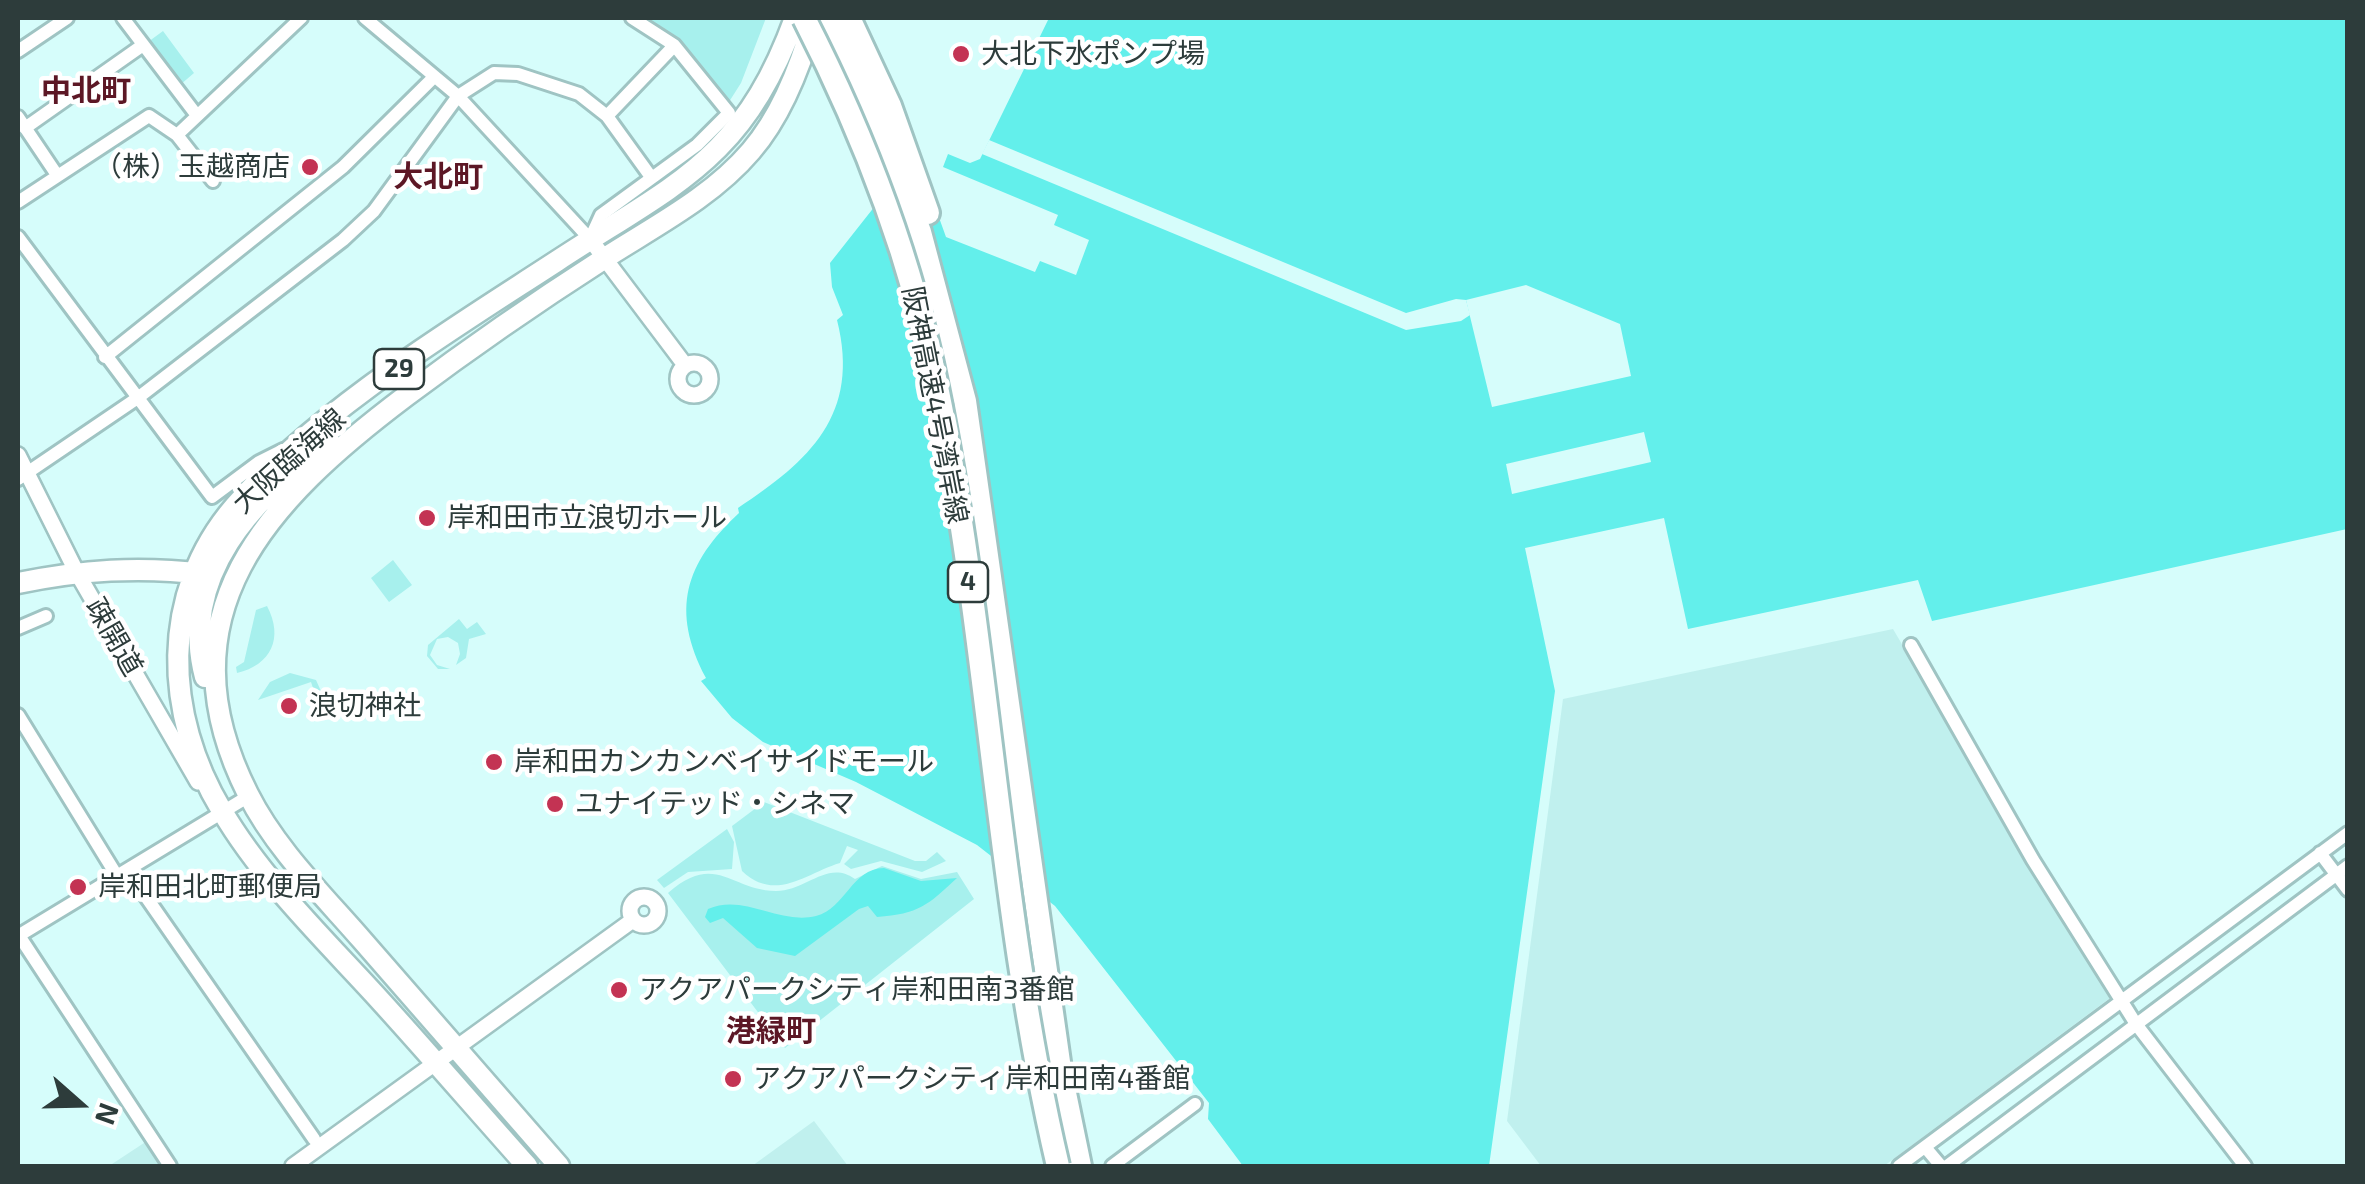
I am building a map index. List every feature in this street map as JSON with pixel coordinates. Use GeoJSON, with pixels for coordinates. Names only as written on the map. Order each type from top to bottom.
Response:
{"type":"FeatureCollection","features":[{"type":"Feature","properties":{"kind":"highway","name":"4"},"geometry":{"type":"LineString","coordinates":[[792,18],[883,196]]}},
{"type":"Feature","properties":{"kind":"highway","name":"阪神高速4号湾岸線"},"geometry":{"type":"LineString","coordinates":[[804,18],[850,112],[883,196],[921,318],[947,440],[1028,1000],[1058,1166]]}},
{"type":"Feature","properties":{"kind":"highway","name":"阪神高速4号湾岸線"},"geometry":{"type":"LineString","coordinates":[[828,18],[872,110],[920,232],[965,401],[1060,1070],[1080,1166]]}},
{"type":"Feature","properties":{"kind":"highway","name":"4"},"geometry":{"type":"LineString","coordinates":[[849,18],[890,106],[926,207],[953,306],[965,401]]}},
{"type":"Feature","properties":{"kind":"main road","name":"大阪臨海線"},"geometry":{"type":"LineString","coordinates":[[527,1166],[315,927],[222,812],[198,759],[180,696],[177,637],[233,508],[299,443],[413,358],[674,187],[742,125],[758,101],[792,18]]}},
{"type":"Feature","properties":{"kind":"main road","name":"大阪臨海線"},"geometry":{"type":"LineString","coordinates":[[560,1166],[301,870],[249,796],[229,754],[215,703],[214,652],[232,577],[272,514],[350,438],[505,323],[706,191],[751,151],[776,116],[814,18]]}},
{"type":"Feature","properties":{"kind":"main road"},"geometry":{"type":"LineString","coordinates":[[215,703],[199,648],[202,574],[273,486],[335,436],[350,438]]}},
{"type":"Feature","properties":{"kind":"main road"},"geometry":{"type":"LineString","coordinates":[[18,583],[76,571],[133,567],[202,574]]}},
{"type":"Feature","properties":{"kind":"street"},"geometry":{"type":"LineString","coordinates":[[19,46],[67,18]]}},
{"type":"Feature","properties":{"kind":"street"},"geometry":{"type":"LineString","coordinates":[[123,18],[195,112]]}},
{"type":"Feature","properties":{"kind":"street"},"geometry":{"type":"LineString","coordinates":[[176,135],[195,112],[301,18]]}},
{"type":"Feature","properties":{"kind":"street"},"geometry":{"type":"LineString","coordinates":[[366,18],[458,96],[590,239],[685,365]]}},
{"type":"Feature","properties":{"kind":"street"},"geometry":{"type":"LineString","coordinates":[[590,239],[601,215],[697,145],[730,113],[674,45],[632,18]]}},
{"type":"Feature","properties":{"kind":"street"},"geometry":{"type":"LineString","coordinates":[[57,174],[21,123],[143,45]]}},
{"type":"Feature","properties":{"kind":"street"},"geometry":{"type":"LineString","coordinates":[[606,116],[671,48]]}},
{"type":"Feature","properties":{"kind":"street"},"geometry":{"type":"LineString","coordinates":[[22,476],[138,397],[374,212],[458,96],[480,79],[506,72],[579,94],[606,116],[651,177]]}},
{"type":"Feature","properties":{"kind":"street"},"geometry":{"type":"LineString","coordinates":[[105,357],[344,167],[434,77]]}},
{"type":"Feature","properties":{"kind":"street"},"geometry":{"type":"LineString","coordinates":[[18,202],[149,116],[176,135],[212,181]]}},
{"type":"Feature","properties":{"kind":"street"},"geometry":{"type":"LineString","coordinates":[[18,240],[212,496],[259,462],[299,443]]}},
{"type":"Feature","properties":{"kind":"street","name":"疎開道"},"geometry":{"type":"LineString","coordinates":[[18,455],[22,476],[76,571],[206,794],[222,812]]}},
{"type":"Feature","properties":{"kind":"street"},"geometry":{"type":"LineString","coordinates":[[18,628],[46,616]]}},
{"type":"Feature","properties":{"kind":"street"},"geometry":{"type":"LineString","coordinates":[[1911,645],[2033,860],[2136,1024],[2245,1166]]}},
{"type":"Feature","properties":{"kind":"street"},"geometry":{"type":"LineString","coordinates":[[18,715],[117,876]]}},
{"type":"Feature","properties":{"kind":"street"},"geometry":{"type":"LineString","coordinates":[[170,1166],[18,935],[249,796]]}},
{"type":"Feature","properties":{"kind":"street"},"geometry":{"type":"LineString","coordinates":[[1899,1166],[2348,832]]}},
{"type":"Feature","properties":{"kind":"street"},"geometry":{"type":"LineString","coordinates":[[2320,853],[2342,870],[2348,890]]}},
{"type":"Feature","properties":{"kind":"street"},"geometry":{"type":"LineString","coordinates":[[1925,1147],[1944,1166],[2342,870]]}},
{"type":"Feature","properties":{"kind":"street"},"geometry":{"type":"LineString","coordinates":[[133,878],[314,1139]]}},
{"type":"Feature","properties":{"kind":"street"},"geometry":{"type":"LineString","coordinates":[[293,1166],[633,920]]}},
{"type":"Feature","properties":{"kind":"street"},"geometry":{"type":"LineString","coordinates":[[1117,1165],[1195,1104]]}},
{"type":"Feature","properties":{"kind":"shaded area"},"geometry":{"type":"Polygon","coordinates":[[[644,18],[766,18],[741,83],[727,105],[676,42],[644,18]]]}},
{"type":"Feature","properties":{"kind":"shaded area"},"geometry":{"type":"Polygon","coordinates":[[[1049,18],[2347,18],[2347,529],[1932,621],[1918,580],[1688,629],[1664,518],[1525,548],[1555,691],[1489,1166],[1243,1166],[1208,1119],[1209,1103],[1055,906],[977,845],[856,782],[763,742],[732,718],[701,681],[706,678],[688,631],[686,609],[695,569],[706,550],[739,513],[738,508],[807,453],[835,409],[842,383],[843,353],[837,320],[843,315],[832,287],[830,263],[875,206],[928,187],[946,237],[1035,272],[1040,261],[1076,275],[1089,240],[1054,225],[1058,215],[943,167],[948,154],[970,163],[980,159],[1049,18]],[[1526,285],[1466,300],[1492,407],[1631,376],[1620,324],[1526,285]],[[1644,432],[1506,464],[1512,494],[1651,462],[1644,432]]]}},
{"type":"Feature","properties":{"kind":"shaded area"},"geometry":{"type":"Polygon","coordinates":[[[163,31],[194,73],[180,85],[148,42],[163,31]]]}},
{"type":"Feature","properties":{"kind":"shaded area"},"geometry":{"type":"Polygon","coordinates":[[[393,560],[412,585],[389,602],[371,578],[393,560]]]}},
{"type":"Feature","properties":{"kind":"shaded area"},"geometry":{"type":"Polygon","coordinates":[[[267,606],[274,629],[271,648],[258,664],[237,673],[236,667],[244,662],[256,610],[267,606]]]}},
{"type":"Feature","properties":{"kind":"shaded area"},"geometry":{"type":"Polygon","coordinates":[[[459,619],[467,629],[477,622],[486,634],[469,639],[466,658],[456,665],[458,643],[448,637],[437,639],[430,655],[437,665],[450,669],[438,669],[427,656],[428,645],[459,619]]]}},
{"type":"Feature","properties":{"kind":"shaded area"},"geometry":{"type":"Polygon","coordinates":[[[1893,629],[2110,998],[1884,1166],[1541,1166],[1507,1121],[1563,699],[1893,629]]]}},
{"type":"Feature","properties":{"kind":"shaded area"},"geometry":{"type":"Polygon","coordinates":[[[290,673],[316,680],[324,698],[331,700],[320,709],[311,682],[258,700],[270,682],[290,673]]]}},
{"type":"Feature","properties":{"kind":"shaded area"},"geometry":{"type":"Polygon","coordinates":[[[764,802],[915,861],[926,861],[937,852],[946,861],[922,872],[881,861],[851,869],[844,864],[858,850],[847,846],[840,863],[791,883],[767,885],[742,871],[732,826],[764,802]]]}},
{"type":"Feature","properties":{"kind":"shaded area"},"geometry":{"type":"Polygon","coordinates":[[[727,829],[734,842],[732,869],[688,872],[664,888],[657,880],[727,829]]]}},
{"type":"Feature","properties":{"kind":"shaded area"},"geometry":{"type":"Polygon","coordinates":[[[882,866],[921,879],[957,872],[974,899],[785,1048],[668,893],[699,875],[723,876],[776,891],[835,872],[855,879],[882,866]]]}},
{"type":"Feature","properties":{"kind":"shaded area"},"geometry":{"type":"Polygon","coordinates":[[[884,868],[921,881],[957,878],[913,910],[877,917],[868,906],[859,909],[795,956],[757,948],[723,918],[710,923],[705,917],[708,909],[721,905],[802,918],[816,916],[835,905],[864,875],[884,868]]]}},
{"type":"Feature","properties":{"kind":"shaded area"},"geometry":{"type":"Polygon","coordinates":[[[814,1121],[848,1166],[752,1166],[814,1121]]]}},
{"type":"Feature","properties":{"kind":"shaded area"},"geometry":{"type":"Polygon","coordinates":[[[147,1141],[164,1166],[109,1166],[147,1141]]]}},
{"type":"Feature","properties":{"kind":"pier"},"geometry":{"type":"Polygon","coordinates":[[[989,140],[1406,313],[1456,299],[1466,300],[1470,315],[1461,321],[1406,330],[982,154],[989,140]]]}},
{"type":"Feature","properties":{"kind":"place","name":"大北下水ポンプ場"},"geometry":{"type":"Point","coordinates":[961,54]}},
{"type":"Feature","properties":{"kind":"place","name":"（株）玉越商店"},"geometry":{"type":"Point","coordinates":[310,167]}},
{"type":"Feature","properties":{"kind":"place","name":"岸和田市立浪切ホール"},"geometry":{"type":"Point","coordinates":[427,518]}},
{"type":"Feature","properties":{"kind":"place","name":"浪切神社"},"geometry":{"type":"Point","coordinates":[289,706]}},
{"type":"Feature","properties":{"kind":"place","name":"岸和田カンカンベイサイドモール"},"geometry":{"type":"Point","coordinates":[494,762]}},
{"type":"Feature","properties":{"kind":"place","name":"ユナイテッド・シネマ"},"geometry":{"type":"Point","coordinates":[555,804]}},
{"type":"Feature","properties":{"kind":"place","name":"岸和田北町郵便局"},"geometry":{"type":"Point","coordinates":[78,887]}},
{"type":"Feature","properties":{"kind":"place","name":"アクアパークシティ岸和田南3番館"},"geometry":{"type":"Point","coordinates":[619,990]}},
{"type":"Feature","properties":{"kind":"place","name":"アクアパークシティ岸和田南4番館"},"geometry":{"type":"Point","coordinates":[733,1079]}},
{"type":"Feature","properties":{"kind":"district","name":"中北町"},"geometry":{"type":"Point","coordinates":[86,91]}},
{"type":"Feature","properties":{"kind":"district","name":"大北町"},"geometry":{"type":"Point","coordinates":[438,177]}},
{"type":"Feature","properties":{"kind":"district","name":"港緑町"},"geometry":{"type":"Point","coordinates":[771,1031]}}]}
